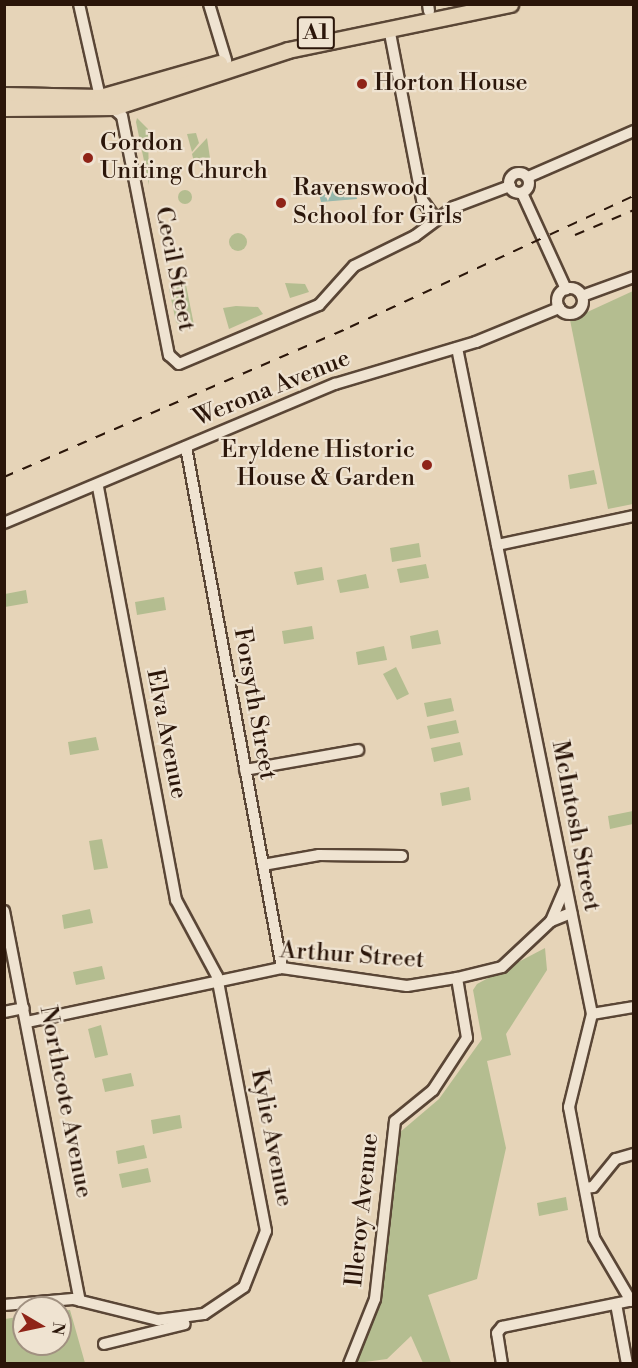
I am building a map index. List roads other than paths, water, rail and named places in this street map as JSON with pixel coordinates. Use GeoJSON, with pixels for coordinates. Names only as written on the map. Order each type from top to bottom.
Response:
{"type":"FeatureCollection","features":[{"type":"Feature","properties":{"kind":"highway","name":"A1"},"geometry":{"type":"LineString","coordinates":[[4,95],[100,97],[305,36],[428,8],[458,4]]}},
{"type":"Feature","properties":{"kind":"highway","name":"A1"},"geometry":{"type":"LineString","coordinates":[[4,108],[115,107],[288,50],[510,4]]}},
{"type":"Feature","properties":{"kind":"street"},"geometry":{"type":"LineString","coordinates":[[79,4],[100,97],[115,107]]}},
{"type":"Feature","properties":{"kind":"street"},"geometry":{"type":"LineString","coordinates":[[209,4],[226,60]]}},
{"type":"Feature","properties":{"kind":"street"},"geometry":{"type":"LineString","coordinates":[[389,28],[422,200],[435,218],[510,186]]}},
{"type":"Feature","properties":{"kind":"street","name":"Cecil Street"},"geometry":{"type":"LineString","coordinates":[[115,107],[123,118],[169,355],[185,366],[319,305],[354,266],[415,236],[435,218]]}},
{"type":"Feature","properties":{"kind":"street"},"geometry":{"type":"LineString","coordinates":[[510,186],[513,175],[528,177],[633,131]]}},
{"type":"Feature","properties":{"kind":"street"},"geometry":{"type":"LineString","coordinates":[[522,193],[529,186],[528,177]]}},
{"type":"Feature","properties":{"kind":"street"},"geometry":{"type":"LineString","coordinates":[[510,186],[522,193],[566,289],[582,296],[633,277]]}},
{"type":"Feature","properties":{"kind":"street"},"geometry":{"type":"LineString","coordinates":[[559,308],[558,298],[566,289]]}},
{"type":"Feature","properties":{"kind":"street","name":"Werona Avenue"},"geometry":{"type":"LineString","coordinates":[[4,523],[98,486],[335,384],[457,348],[559,308],[576,312],[582,296]]}},
{"type":"Feature","properties":{"kind":"street","name":"McIntosh Street"},"geometry":{"type":"LineString","coordinates":[[457,348],[592,1014],[569,1107],[594,1238],[632,1301]]}},
{"type":"Feature","properties":{"kind":"street","name":"Forsyth Street"},"geometry":{"type":"LineString","coordinates":[[186,447],[282,968]]}},
{"type":"Feature","properties":{"kind":"street","name":"Elva Avenue"},"geometry":{"type":"LineString","coordinates":[[98,486],[176,900],[218,982]]}},
{"type":"Feature","properties":{"kind":"street"},"geometry":{"type":"LineString","coordinates":[[497,545],[633,516]]}},
{"type":"Feature","properties":{"kind":"street"},"geometry":{"type":"LineString","coordinates":[[245,770],[358,750]]}},
{"type":"Feature","properties":{"kind":"street"},"geometry":{"type":"LineString","coordinates":[[263,864],[319,855],[402,856]]}},
{"type":"Feature","properties":{"kind":"street","name":"Arthur Street"},"geometry":{"type":"LineString","coordinates":[[27,1022],[282,968],[407,986],[458,978],[502,967],[551,921],[566,888]]}},
{"type":"Feature","properties":{"kind":"street","name":"Northcote Avenue"},"geometry":{"type":"LineString","coordinates":[[4,912],[80,1301]]}},
{"type":"Feature","properties":{"kind":"street","name":"Arthur Street"},"geometry":{"type":"LineString","coordinates":[[551,921],[571,914]]}},
{"type":"Feature","properties":{"kind":"street","name":"Illeroy Avenue"},"geometry":{"type":"LineString","coordinates":[[350,1364],[375,1299],[395,1120],[433,1090],[467,1038],[458,978]]}},
{"type":"Feature","properties":{"kind":"street","name":"Kylie Avenue"},"geometry":{"type":"LineString","coordinates":[[104,1344],[191,1322],[244,1287],[266,1231],[265,1206],[218,982]]}},
{"type":"Feature","properties":{"kind":"street"},"geometry":{"type":"LineString","coordinates":[[592,1014],[633,1007]]}},
{"type":"Feature","properties":{"kind":"street"},"geometry":{"type":"LineString","coordinates":[[4,1012],[24,1008]]}},
{"type":"Feature","properties":{"kind":"street"},"geometry":{"type":"LineString","coordinates":[[585,1188],[593,1187],[616,1160],[633,1154]]}},
{"type":"Feature","properties":{"kind":"street","name":"Kylie Avenue"},"geometry":{"type":"LineString","coordinates":[[4,1305],[80,1301],[158,1320],[204,1314]]}},
{"type":"Feature","properties":{"kind":"street"},"geometry":{"type":"LineString","coordinates":[[502,1364],[497,1333],[502,1327],[632,1301]]}},
{"type":"Feature","properties":{"kind":"street"},"geometry":{"type":"LineString","coordinates":[[616,1304],[627,1364]]}},
{"type":"Feature","properties":{"kind":"water"},"geometry":{"type":"Polygon","coordinates":[[[354,183],[357,199],[321,202],[318,190],[354,183]]]}},
{"type":"Feature","properties":{"kind":"railway"},"geometry":{"type":"LineString","coordinates":[[4,477],[350,327],[634,196]]}},
{"type":"Feature","properties":{"kind":"railway"},"geometry":{"type":"LineString","coordinates":[[575,235],[634,210]]}},
{"type":"Feature","properties":{"kind":"place","name":"Horton House"},"geometry":{"type":"Point","coordinates":[362,84]}},
{"type":"Feature","properties":{"kind":"place","name":"Gordon Uniting Church"},"geometry":{"type":"Point","coordinates":[88,158]}},
{"type":"Feature","properties":{"kind":"place","name":"Ravenswood School for Girls"},"geometry":{"type":"Point","coordinates":[281,203]}},
{"type":"Feature","properties":{"kind":"place","name":"Eryldene Historic House & Garden"},"geometry":{"type":"Point","coordinates":[427,465]}}]}
